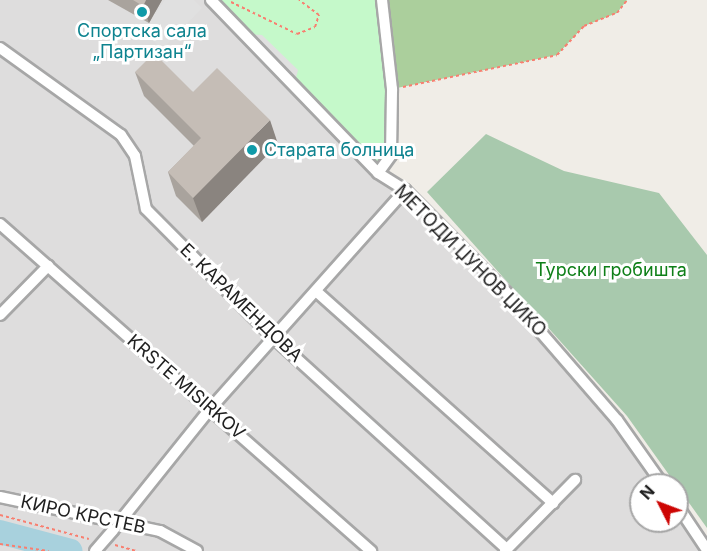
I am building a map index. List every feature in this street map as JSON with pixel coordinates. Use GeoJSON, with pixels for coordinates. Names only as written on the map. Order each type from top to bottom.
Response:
{"type":"FeatureCollection","features":[{"type":"Feature","properties":{"kind":"street","name":"МЕТОДИ ЏУНОВ ЏИКО"},"geometry":{"type":"LineString","coordinates":[[211,0],[378,173],[405,190],[554,345],[654,473]]}},
{"type":"Feature","properties":{"kind":"street"},"geometry":{"type":"LineString","coordinates":[[378,173],[391,155],[392,89],[382,0]]}},
{"type":"Feature","properties":{"kind":"street","name":"Е. КАРАМЕНДОВА"},"geometry":{"type":"LineString","coordinates":[[0,48],[121,135],[135,156],[146,209],[274,338],[506,550]]}},
{"type":"Feature","properties":{"kind":"street"},"geometry":{"type":"LineString","coordinates":[[95,546],[116,526],[210,409],[405,190]]}},
{"type":"Feature","properties":{"kind":"street","name":"KRSTE MISIRKOV"},"geometry":{"type":"LineString","coordinates":[[0,224],[371,551]]}},
{"type":"Feature","properties":{"kind":"street"},"geometry":{"type":"LineString","coordinates":[[0,315],[48,266]]}},
{"type":"Feature","properties":{"kind":"street"},"geometry":{"type":"LineString","coordinates":[[317,291],[553,503]]}},
{"type":"Feature","properties":{"kind":"street"},"geometry":{"type":"LineString","coordinates":[[506,550],[575,480]]}},
{"type":"Feature","properties":{"kind":"street","name":"КИРО КРСТЕВ"},"geometry":{"type":"LineString","coordinates":[[0,497],[116,526],[160,531],[196,551]]}},
{"type":"Feature","properties":{"kind":"street"},"geometry":{"type":"LineString","coordinates":[[689,523],[707,550]]}},
{"type":"Feature","properties":{"kind":"path"},"geometry":{"type":"LineString","coordinates":[[227,0],[297,34],[315,27],[319,15],[299,0]]}},
{"type":"Feature","properties":{"kind":"path"},"geometry":{"type":"LineString","coordinates":[[392,89],[557,55],[584,26],[617,13],[627,0]]}},
{"type":"Feature","properties":{"kind":"path"},"geometry":{"type":"LineString","coordinates":[[0,515],[95,546]]}},
{"type":"Feature","properties":{"kind":"path"},"geometry":{"type":"LineString","coordinates":[[106,543],[136,551]]}},
{"type":"Feature","properties":{"kind":"path"},"geometry":{"type":"LineString","coordinates":[[0,544],[48,551]]}},
{"type":"Feature","properties":{"kind":"shaded area"},"geometry":{"type":"Polygon","coordinates":[[[0,0],[211,0],[378,173],[405,190],[506,292],[653,473],[629,473],[629,533],[689,533],[689,523],[707,551],[0,551],[0,0]]]}},
{"type":"Feature","properties":{"kind":"shaded area"},"geometry":{"type":"Polygon","coordinates":[[[165,0],[194,0],[202,8],[162,49],[143,31],[165,0]]]}},
{"type":"Feature","properties":{"kind":"shaded area"},"geometry":{"type":"Polygon","coordinates":[[[244,34],[262,35],[298,70],[294,86],[244,34]]]}},
{"type":"Feature","properties":{"kind":"green space"},"geometry":{"type":"Polygon","coordinates":[[[211,0],[382,0],[391,155],[378,173],[211,0]]]}},
{"type":"Feature","properties":{"kind":"green space"},"geometry":{"type":"Polygon","coordinates":[[[382,0],[627,0],[617,13],[584,26],[557,55],[392,89],[382,0]]]}},
{"type":"Feature","properties":{"kind":"green space","name":"Турски гробишта"},"geometry":{"type":"Polygon","coordinates":[[[486,134],[564,171],[659,193],[707,255],[707,528],[689,503],[689,473],[668,473],[627,416],[427,192],[486,134]]]}},
{"type":"Feature","properties":{"kind":"building"},"geometry":{"type":"Polygon","coordinates":[[[133,0],[146,0],[143,6],[133,0]]]}},
{"type":"Feature","properties":{"kind":"building"},"geometry":{"type":"Polygon","coordinates":[[[154,53],[193,92],[217,68],[270,120],[193,198],[168,172],[201,138],[135,72],[154,53]]]}},
{"type":"Feature","properties":{"kind":"waterway"},"geometry":{"type":"LineString","coordinates":[[0,532],[71,551]]}},
{"type":"Feature","properties":{"kind":"place","name":"Спортска сала „Партизан“"},"geometry":{"type":"Point","coordinates":[142,12]}},
{"type":"Feature","properties":{"kind":"place","name":"Старата болница"},"geometry":{"type":"Point","coordinates":[252,150]}}]}
